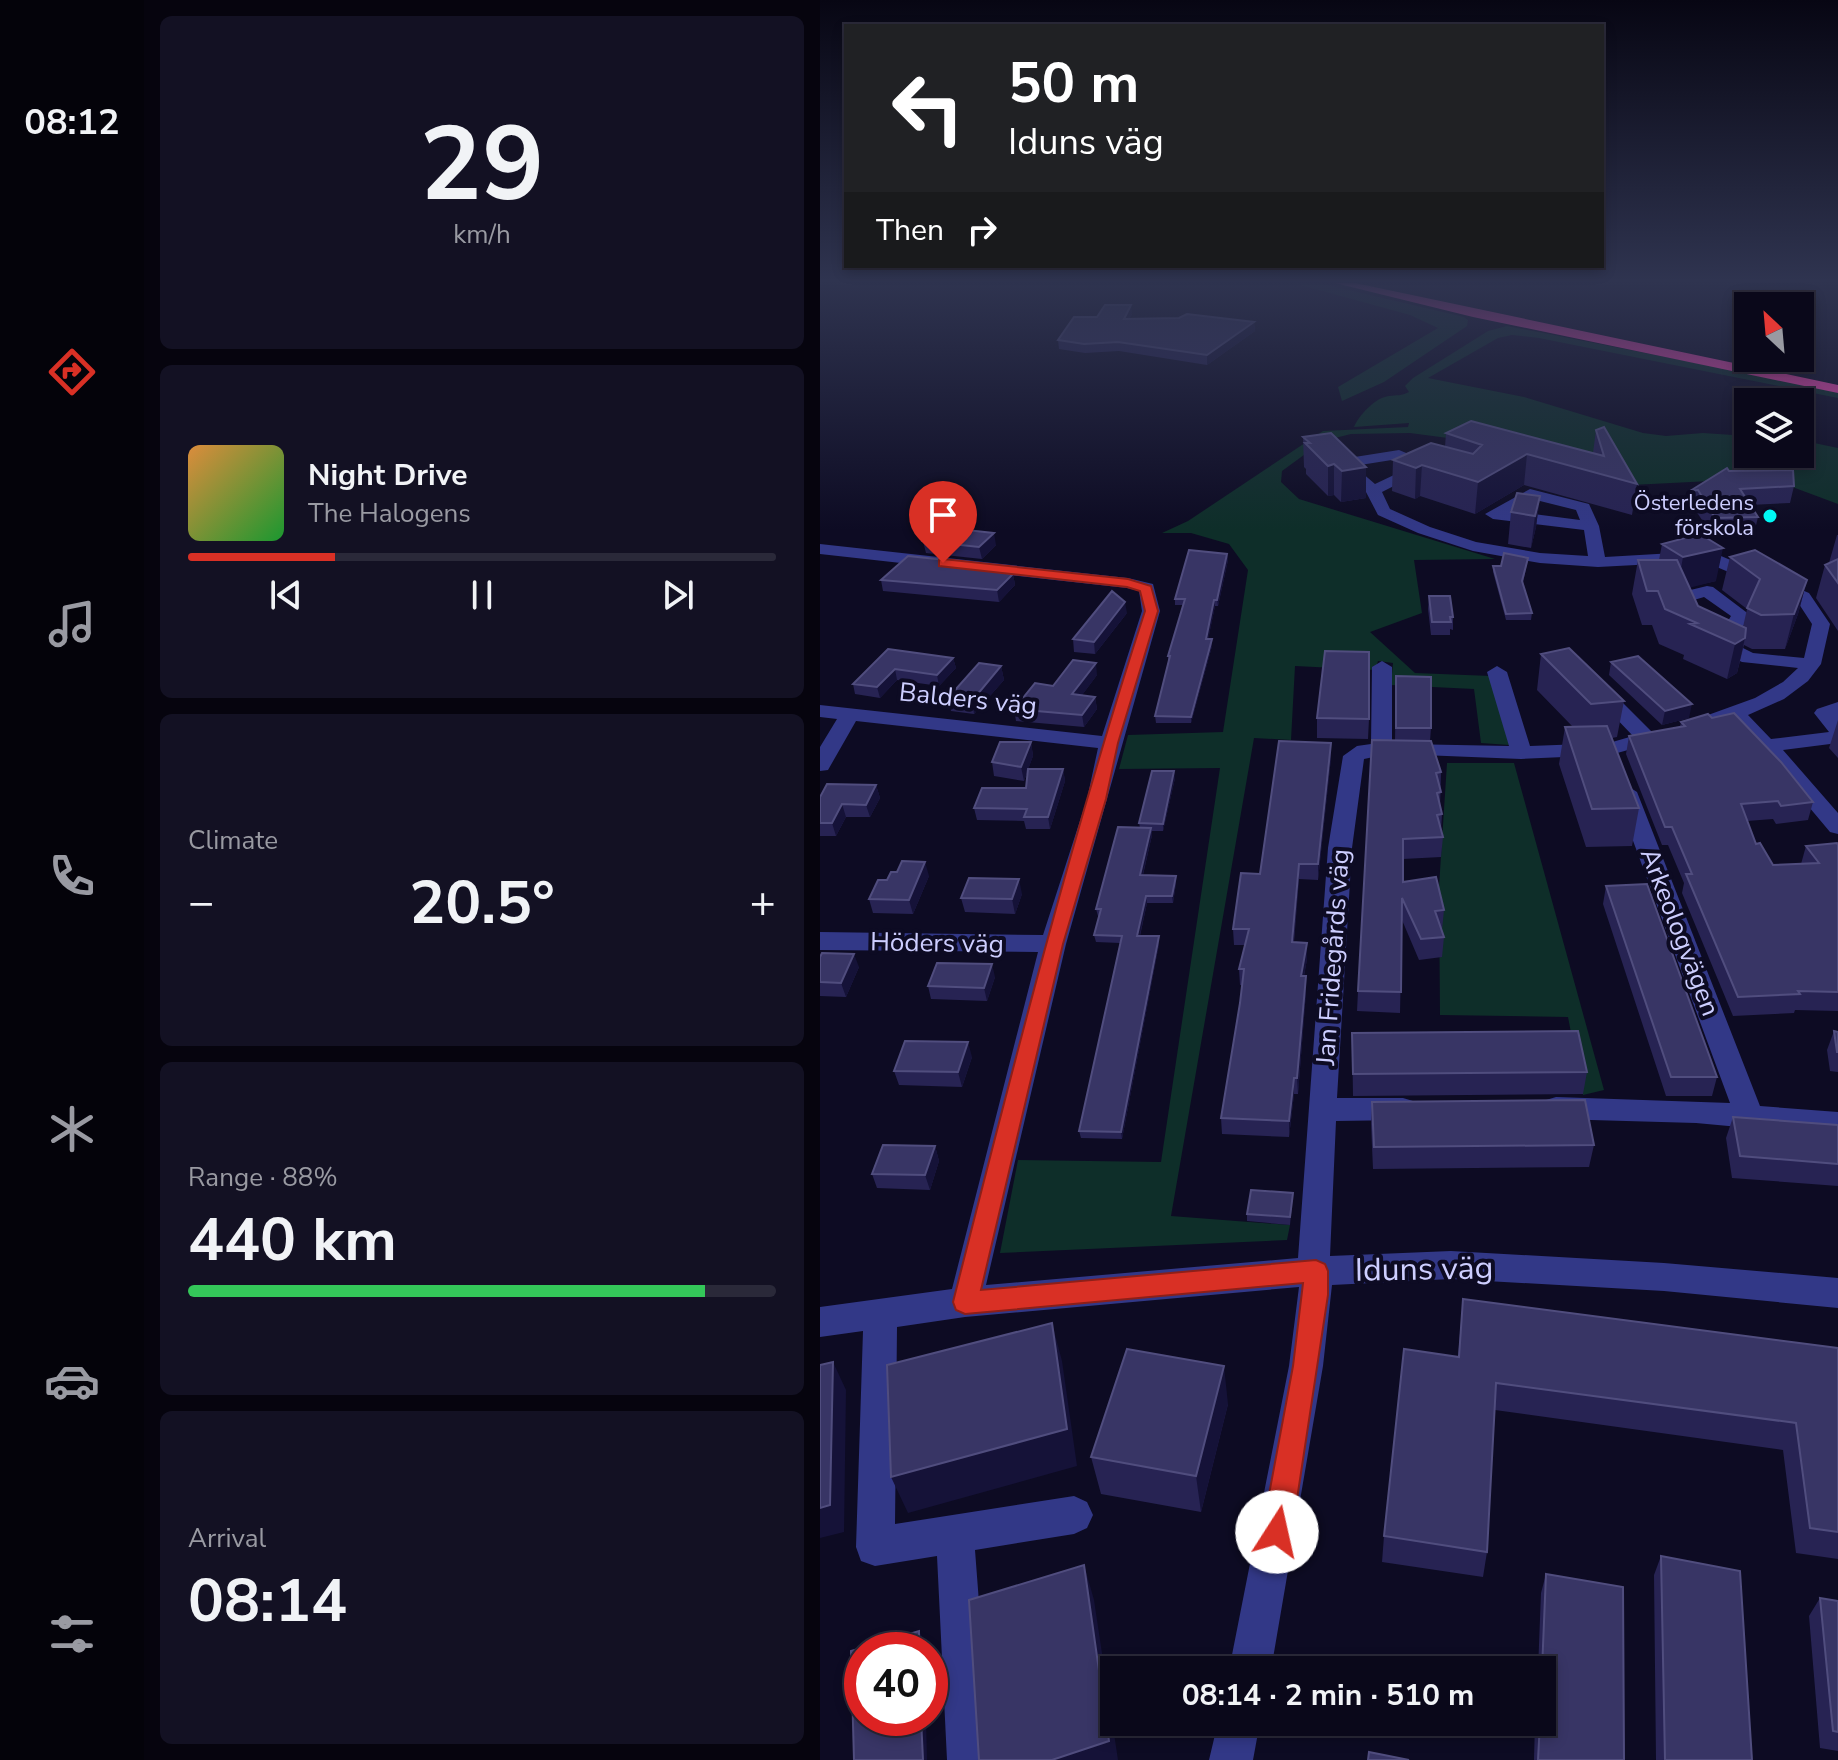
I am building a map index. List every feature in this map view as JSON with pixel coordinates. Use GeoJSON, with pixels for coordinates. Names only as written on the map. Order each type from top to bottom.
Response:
{"type":"FeatureCollection","features":[{"type":"Feature","properties":{"kind":"highway"},"geometry":{"type":"LineString","coordinates":[[1720,365],[1838,389]]}},
{"type":"Feature","properties":{"kind":"highway"},"geometry":{"type":"LineString","coordinates":[[1770,365],[1838,378]]}},
{"type":"Feature","properties":{"kind":"street"},"geometry":{"type":"LineString","coordinates":[[1373,490],[1435,467],[1399,454],[1342,463],[1373,490],[1384,512],[1424,530],[1473,546],[1540,558],[1598,562],[1674,558],[1715,560],[1803,597],[1829,624],[1811,664],[1798,682],[1735,714],[1610,749],[1521,753],[1381,750],[1382,667]]}},
{"type":"Feature","properties":{"kind":"street"},"geometry":{"type":"LineString","coordinates":[[1591,526],[1493,514],[1530,494],[1583,507],[1591,526],[1598,562]]}},
{"type":"Feature","properties":{"kind":"street"},"geometry":{"type":"LineString","coordinates":[[820,549],[1128,583],[1147,588],[1151,611],[1053,944],[965,1302]]}},
{"type":"Feature","properties":{"kind":"street"},"geometry":{"type":"LineString","coordinates":[[1723,645],[1749,658],[1811,664]]}},
{"type":"Feature","properties":{"kind":"street"},"geometry":{"type":"LineString","coordinates":[[1497,672],[1521,753]]}},
{"type":"Feature","properties":{"kind":"street"},"geometry":{"type":"LineString","coordinates":[[1588,678],[1647,739]]}},
{"type":"Feature","properties":{"kind":"street"},"geometry":{"type":"LineString","coordinates":[[1838,708],[1824,713],[1838,729]]}},
{"type":"Feature","properties":{"kind":"street","name":"Balders väg"},"geometry":{"type":"LineString","coordinates":[[820,711],[1110,743]]}},
{"type":"Feature","properties":{"kind":"street"},"geometry":{"type":"LineString","coordinates":[[820,765],[850,714]]}},
{"type":"Feature","properties":{"kind":"street"},"geometry":{"type":"LineString","coordinates":[[1735,714],[1838,827]]}},
{"type":"Feature","properties":{"kind":"street"},"geometry":{"type":"LineString","coordinates":[[1767,746],[1838,737]]}},
{"type":"Feature","properties":{"kind":"street","name":"Arkeologvägen"},"geometry":{"type":"LineString","coordinates":[[1610,749],[1749,1115]]}},
{"type":"Feature","properties":{"kind":"street","name":"Jan Fridegårds väg"},"geometry":{"type":"LineString","coordinates":[[1253,1656],[1306,1366],[1316,1295],[1313,1238],[1340,848],[1354,756],[1364,750],[1381,750]]}},
{"type":"Feature","properties":{"kind":"street","name":"Höders väg"},"geometry":{"type":"LineString","coordinates":[[820,941],[1053,944]]}},
{"type":"Feature","properties":{"kind":"street"},"geometry":{"type":"LineString","coordinates":[[1527,1108],[1622,1108],[1749,1115],[1838,1124]]}},
{"type":"Feature","properties":{"kind":"street"},"geometry":{"type":"LineString","coordinates":[[1322,1110],[1433,1109]]}},
{"type":"Feature","properties":{"kind":"street","name":"Iduns väg"},"geometry":{"type":"LineString","coordinates":[[820,1322],[965,1302],[1316,1271],[1451,1265],[1664,1277],[1838,1293]]}},
{"type":"Feature","properties":{"kind":"street"},"geometry":{"type":"LineString","coordinates":[[880,1312],[875,1547],[1074,1515]]}},
{"type":"Feature","properties":{"kind":"street"},"geometry":{"type":"LineString","coordinates":[[955,1534],[969,1760]]}},
{"type":"Feature","properties":{"kind":"street"},"geometry":{"type":"LineString","coordinates":[[1231,1760],[1236,1736]]}},
{"type":"Feature","properties":{"kind":"green space"},"geometry":{"type":"Polygon","coordinates":[[[1375,365],[1409,365],[1384,382],[1342,401],[1338,387],[1375,365]]]}},
{"type":"Feature","properties":{"kind":"green space"},"geometry":{"type":"Polygon","coordinates":[[[1434,365],[1451,365],[1428,378],[1524,397],[1643,433],[1666,436],[1703,433],[1734,435],[1734,468],[1814,468],[1814,443],[1838,448],[1838,504],[1787,485],[1751,479],[1631,485],[1463,440],[1410,433],[1351,434],[1323,441],[1282,471],[1281,482],[1299,499],[1495,559],[1414,560],[1422,613],[1370,632],[1415,673],[1491,676],[1509,745],[1481,743],[1474,689],[1391,685],[1393,663],[1378,661],[1375,670],[1295,666],[1291,740],[1254,738],[1171,1216],[1290,1225],[1287,1240],[1000,1253],[1018,1160],[1161,1162],[1220,768],[1119,769],[1128,735],[1223,732],[1248,570],[1229,544],[1191,533],[1162,533],[1188,521],[1323,431],[1408,427],[1409,423],[1354,427],[1374,403],[1384,397],[1409,392],[1405,386],[1434,365]]]}},
{"type":"Feature","properties":{"kind":"green space"},"geometry":{"type":"Polygon","coordinates":[[[1674,365],[1706,365],[1838,391],[1838,398],[1814,393],[1814,388],[1788,388],[1674,365]]]}},
{"type":"Feature","properties":{"kind":"green space"},"geometry":{"type":"Polygon","coordinates":[[[1447,763],[1514,763],[1604,1090],[1583,1095],[1568,1017],[1440,1015],[1439,887],[1447,763]]]}},
{"type":"Feature","properties":{"kind":"building"},"geometry":{"type":"Polygon","coordinates":[[[1471,421],[1604,456],[1596,430],[1604,427],[1637,484],[1527,454],[1478,482],[1422,465],[1416,468],[1393,460],[1431,443],[1473,454],[1482,445],[1446,433],[1471,421]]]}},
{"type":"Feature","properties":{"kind":"building"},"geometry":{"type":"Polygon","coordinates":[[[1331,433],[1366,467],[1342,471],[1334,464],[1328,466],[1305,443],[1310,443],[1303,437],[1331,433]]]}},
{"type":"Feature","properties":{"kind":"building"},"geometry":{"type":"Polygon","coordinates":[[[1727,468],[1729,471],[1793,470],[1794,486],[1740,489],[1758,517],[1715,518],[1698,490],[1690,491],[1727,468]]]}},
{"type":"Feature","properties":{"kind":"building"},"geometry":{"type":"Polygon","coordinates":[[[1517,493],[1540,496],[1535,516],[1511,512],[1517,493]]]}},
{"type":"Feature","properties":{"kind":"building"},"geometry":{"type":"Polygon","coordinates":[[[939,527],[994,533],[979,547],[923,541],[939,527]]]}},
{"type":"Feature","properties":{"kind":"building"},"geometry":{"type":"Polygon","coordinates":[[[1700,534],[1723,548],[1683,557],[1662,544],[1700,534]]]}},
{"type":"Feature","properties":{"kind":"building"},"geometry":{"type":"Polygon","coordinates":[[[1189,550],[1227,554],[1206,639],[1212,639],[1191,717],[1155,716],[1185,599],[1175,599],[1189,550]]]}},
{"type":"Feature","properties":{"kind":"building"},"geometry":{"type":"Polygon","coordinates":[[[1755,550],[1807,580],[1794,614],[1761,615],[1747,608],[1760,579],[1730,557],[1755,550]]]}},
{"type":"Feature","properties":{"kind":"building"},"geometry":{"type":"Polygon","coordinates":[[[1504,553],[1528,558],[1522,581],[1532,613],[1506,614],[1493,566],[1501,566],[1504,553]]]}},
{"type":"Feature","properties":{"kind":"building"},"geometry":{"type":"Polygon","coordinates":[[[908,556],[965,562],[960,567],[1013,574],[997,590],[881,580],[908,556]]]}},
{"type":"Feature","properties":{"kind":"building"},"geometry":{"type":"Polygon","coordinates":[[[1838,559],[1838,583],[1825,565],[1838,559]]]}},
{"type":"Feature","properties":{"kind":"building"},"geometry":{"type":"Polygon","coordinates":[[[1638,560],[1677,560],[1698,606],[1746,628],[1745,638],[1735,644],[1665,609],[1658,591],[1647,591],[1638,560]]]}},
{"type":"Feature","properties":{"kind":"building"},"geometry":{"type":"Polygon","coordinates":[[[1112,591],[1125,602],[1094,642],[1073,639],[1112,591]]]}},
{"type":"Feature","properties":{"kind":"building"},"geometry":{"type":"Polygon","coordinates":[[[1429,596],[1450,596],[1451,622],[1432,622],[1429,596]]]}},
{"type":"Feature","properties":{"kind":"building"},"geometry":{"type":"Polygon","coordinates":[[[1569,648],[1624,701],[1591,704],[1541,654],[1569,648]]]}},
{"type":"Feature","properties":{"kind":"building"},"geometry":{"type":"Polygon","coordinates":[[[888,649],[953,658],[937,675],[895,669],[877,687],[853,684],[888,649]]]}},
{"type":"Feature","properties":{"kind":"building"},"geometry":{"type":"Polygon","coordinates":[[[1325,651],[1369,652],[1369,719],[1317,718],[1325,651]]]}},
{"type":"Feature","properties":{"kind":"building"},"geometry":{"type":"Polygon","coordinates":[[[1638,656],[1692,704],[1665,711],[1611,662],[1638,656]]]}},
{"type":"Feature","properties":{"kind":"building"},"geometry":{"type":"Polygon","coordinates":[[[1073,660],[1096,663],[1072,694],[1095,697],[1082,715],[1014,709],[1035,683],[1053,686],[1073,660]]]}},
{"type":"Feature","properties":{"kind":"building"},"geometry":{"type":"Polygon","coordinates":[[[979,663],[1001,666],[972,701],[948,698],[979,663]]]}},
{"type":"Feature","properties":{"kind":"building"},"geometry":{"type":"Polygon","coordinates":[[[1396,676],[1431,677],[1431,728],[1396,728],[1396,676]]]}},
{"type":"Feature","properties":{"kind":"building"},"geometry":{"type":"Polygon","coordinates":[[[1734,713],[1781,762],[1813,802],[1781,806],[1778,801],[1741,804],[1756,844],[1760,843],[1773,865],[1819,863],[1806,846],[1838,845],[1838,992],[1798,991],[1800,994],[1738,997],[1686,874],[1692,874],[1672,827],[1665,827],[1629,736],[1685,726],[1681,722],[1708,714],[1712,718],[1734,713]]]}},
{"type":"Feature","properties":{"kind":"building"},"geometry":{"type":"Polygon","coordinates":[[[1607,726],[1639,808],[1592,809],[1565,727],[1607,726]]]}},
{"type":"Feature","properties":{"kind":"building"},"geometry":{"type":"Polygon","coordinates":[[[1372,740],[1431,741],[1441,772],[1436,773],[1442,814],[1437,815],[1443,837],[1403,839],[1403,882],[1436,877],[1444,910],[1435,911],[1444,937],[1421,939],[1402,898],[1401,992],[1358,991],[1372,740]]]}},
{"type":"Feature","properties":{"kind":"building"},"geometry":{"type":"Polygon","coordinates":[[[1279,741],[1331,743],[1318,864],[1299,864],[1292,942],[1307,943],[1301,976],[1306,976],[1297,1078],[1294,1078],[1289,1121],[1221,1118],[1240,1003],[1244,969],[1239,969],[1249,929],[1233,929],[1241,873],[1260,874],[1279,741]]]}},
{"type":"Feature","properties":{"kind":"building"},"geometry":{"type":"Polygon","coordinates":[[[1000,742],[1031,742],[1021,767],[992,762],[1000,742]]]}},
{"type":"Feature","properties":{"kind":"building"},"geometry":{"type":"Polygon","coordinates":[[[1028,769],[1063,769],[1048,817],[1024,817],[1027,809],[974,808],[982,788],[1026,788],[1028,769]]]}},
{"type":"Feature","properties":{"kind":"building"},"geometry":{"type":"Polygon","coordinates":[[[1152,771],[1174,771],[1163,824],[1139,823],[1152,771]]]}},
{"type":"Feature","properties":{"kind":"building"},"geometry":{"type":"Polygon","coordinates":[[[827,784],[876,785],[866,805],[842,804],[832,823],[820,823],[820,797],[827,784]]]}},
{"type":"Feature","properties":{"kind":"building"},"geometry":{"type":"Polygon","coordinates":[[[1118,827],[1151,828],[1140,875],[1176,876],[1172,896],[1146,896],[1137,936],[1159,936],[1121,1132],[1079,1131],[1122,936],[1094,935],[1101,909],[1096,909],[1118,827]]]}},
{"type":"Feature","properties":{"kind":"building"},"geometry":{"type":"Polygon","coordinates":[[[902,861],[925,862],[909,900],[869,899],[878,880],[887,880],[891,872],[897,872],[902,861]]]}},
{"type":"Feature","properties":{"kind":"building"},"geometry":{"type":"Polygon","coordinates":[[[969,878],[1019,879],[1012,899],[961,898],[969,878]]]}},
{"type":"Feature","properties":{"kind":"building"},"geometry":{"type":"Polygon","coordinates":[[[1647,884],[1717,1077],[1671,1077],[1606,886],[1647,884]]]}},
{"type":"Feature","properties":{"kind":"building"},"geometry":{"type":"Polygon","coordinates":[[[822,953],[854,954],[841,983],[820,982],[822,953]]]}},
{"type":"Feature","properties":{"kind":"building"},"geometry":{"type":"Polygon","coordinates":[[[937,963],[992,964],[984,988],[928,986],[937,963]]]}},
{"type":"Feature","properties":{"kind":"building"},"geometry":{"type":"Polygon","coordinates":[[[1578,1031],[1587,1072],[1353,1074],[1352,1033],[1578,1031]]]}},
{"type":"Feature","properties":{"kind":"building"},"geometry":{"type":"Polygon","coordinates":[[[1834,1031],[1838,1032],[1838,1052],[1837,1052],[1834,1031]]]}},
{"type":"Feature","properties":{"kind":"building"},"geometry":{"type":"Polygon","coordinates":[[[905,1041],[968,1042],[958,1072],[894,1071],[905,1041]]]}},
{"type":"Feature","properties":{"kind":"building"},"geometry":{"type":"Polygon","coordinates":[[[1585,1100],[1594,1145],[1374,1147],[1372,1102],[1585,1100]]]}},
{"type":"Feature","properties":{"kind":"building"},"geometry":{"type":"Polygon","coordinates":[[[1733,1117],[1838,1125],[1838,1164],[1740,1156],[1733,1117]]]}},
{"type":"Feature","properties":{"kind":"building"},"geometry":{"type":"Polygon","coordinates":[[[883,1145],[935,1146],[925,1175],[872,1174],[883,1145]]]}},
{"type":"Feature","properties":{"kind":"building"},"geometry":{"type":"Polygon","coordinates":[[[1251,1190],[1293,1193],[1290,1217],[1247,1214],[1251,1190]]]}},
{"type":"Feature","properties":{"kind":"building"},"geometry":{"type":"Polygon","coordinates":[[[1463,1299],[1838,1348],[1838,1532],[1810,1528],[1796,1423],[1496,1383],[1487,1552],[1384,1536],[1404,1349],[1459,1357],[1463,1299]]]}},
{"type":"Feature","properties":{"kind":"building"},"geometry":{"type":"Polygon","coordinates":[[[1052,1323],[1067,1429],[891,1477],[887,1365],[1052,1323]]]}},
{"type":"Feature","properties":{"kind":"building"},"geometry":{"type":"Polygon","coordinates":[[[1127,1349],[1224,1366],[1196,1476],[1091,1457],[1127,1349]]]}},
{"type":"Feature","properties":{"kind":"building"},"geometry":{"type":"Polygon","coordinates":[[[833,1362],[830,1505],[820,1508],[820,1365],[833,1362]]]}},
{"type":"Feature","properties":{"kind":"building"},"geometry":{"type":"Polygon","coordinates":[[[1661,1556],[1740,1571],[1752,1760],[1665,1760],[1661,1556]]]}},
{"type":"Feature","properties":{"kind":"building"},"geometry":{"type":"Polygon","coordinates":[[[1084,1565],[1100,1678],[1100,1736],[1108,1736],[1109,1741],[1052,1760],[979,1760],[969,1600],[1084,1565]]]}},
{"type":"Feature","properties":{"kind":"building"},"geometry":{"type":"Polygon","coordinates":[[[1546,1574],[1623,1587],[1624,1760],[1538,1760],[1539,1736],[1556,1736],[1556,1656],[1543,1656],[1546,1574]]]}},
{"type":"Feature","properties":{"kind":"building"},"geometry":{"type":"Polygon","coordinates":[[[1820,1598],[1838,1601],[1838,1732],[1833,1731],[1820,1598]]]}},
{"type":"Feature","properties":{"kind":"building"},"geometry":{"type":"Polygon","coordinates":[[[853,1736],[922,1736],[923,1760],[854,1760],[853,1736]]]}},
{"type":"Feature","properties":{"kind":"building"},"geometry":{"type":"Polygon","coordinates":[[[1369,1752],[1409,1760],[1368,1760],[1369,1752]]]}},
{"type":"Feature","properties":{"kind":"place","name":"Österledens förskola"},"geometry":{"type":"Point","coordinates":[1770,516]}},
{"type":"Feature","properties":{"kind":"route"},"geometry":{"type":"LineString","coordinates":[[943,563],[1128,583],[1147,588],[1151,611],[1053,944],[965,1302],[1316,1271],[1316,1295],[1306,1366],[1277,1532]]}}]}
